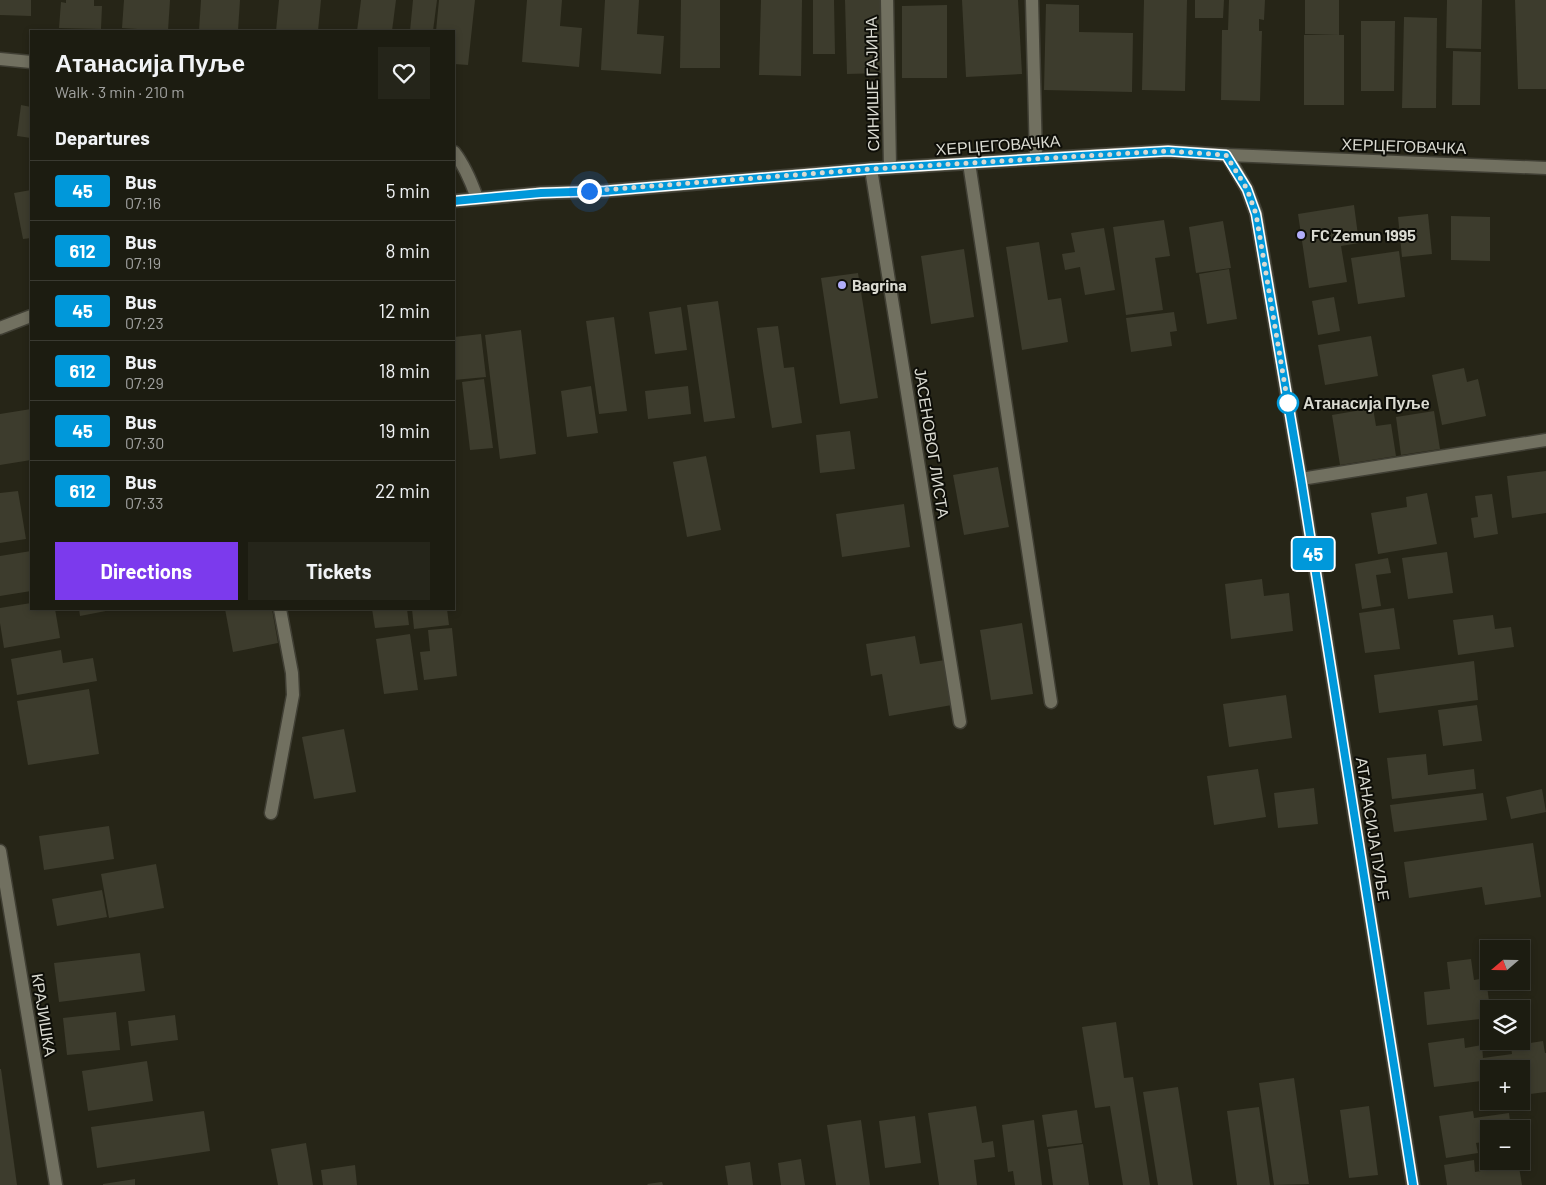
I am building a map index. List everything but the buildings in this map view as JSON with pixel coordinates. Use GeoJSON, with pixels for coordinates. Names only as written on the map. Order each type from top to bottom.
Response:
{"type":"FeatureCollection","features":[{"type":"Feature","properties":{"kind":"street","name":"СИНИШЕ ГАЈИНА"},"geometry":{"type":"LineString","coordinates":[[887,0],[890,167]]}},
{"type":"Feature","properties":{"kind":"street"},"geometry":{"type":"LineString","coordinates":[[1032,0],[1036,159]]}},
{"type":"Feature","properties":{"kind":"street"},"geometry":{"type":"LineString","coordinates":[[0,59],[30,62]]}},
{"type":"Feature","properties":{"kind":"street","name":"ХЕРЦЕГОВАЧКА"},"geometry":{"type":"LineString","coordinates":[[455,201],[541,193],[605,191],[890,167],[969,164],[1168,151],[1546,168]]}},
{"type":"Feature","properties":{"kind":"street"},"geometry":{"type":"LineString","coordinates":[[455,153],[469,176],[477,198]]}},
{"type":"Feature","properties":{"kind":"street","name":"АТАНАСИЈА ПУЉЕ"},"geometry":{"type":"LineString","coordinates":[[1226,155],[1247,189],[1256,214],[1301,479],[1413,1185]]}},
{"type":"Feature","properties":{"kind":"street"},"geometry":{"type":"LineString","coordinates":[[969,164],[1051,702]]}},
{"type":"Feature","properties":{"kind":"street","name":"ЈАСЕНОВОГ ЛИСТА"},"geometry":{"type":"LineString","coordinates":[[871,169],[960,722]]}},
{"type":"Feature","properties":{"kind":"street"},"geometry":{"type":"LineString","coordinates":[[0,328],[30,316]]}},
{"type":"Feature","properties":{"kind":"street"},"geometry":{"type":"LineString","coordinates":[[1301,479],[1546,440]]}},
{"type":"Feature","properties":{"kind":"street"},"geometry":{"type":"LineString","coordinates":[[271,813],[293,695],[292,673],[280,610]]}},
{"type":"Feature","properties":{"kind":"street","name":"КРАЈИШКА"},"geometry":{"type":"LineString","coordinates":[[0,851],[56,1185]]}},
{"type":"Feature","properties":{"kind":"bus line","name":"45"},"geometry":{"type":"LineString","coordinates":[[455,201],[541,193],[605,191],[871,169],[1098,155],[1168,151],[1226,155],[1247,189],[1256,214],[1301,479],[1413,1185]]}},
{"type":"Feature","properties":{"kind":"place","name":"FC Zemun 1995"},"geometry":{"type":"Point","coordinates":[1301,235]}},
{"type":"Feature","properties":{"kind":"place","name":"Bagrina"},"geometry":{"type":"Point","coordinates":[842,285]}},
{"type":"Feature","properties":{"kind":"place","name":"Атанасија Пуље"},"geometry":{"type":"Point","coordinates":[1288,403]}},
{"type":"Feature","properties":{"kind":"route"},"geometry":{"type":"LineString","coordinates":[[589,191],[871,169],[1168,151],[1226,155],[1247,189],[1256,214],[1288,403]]}}]}
